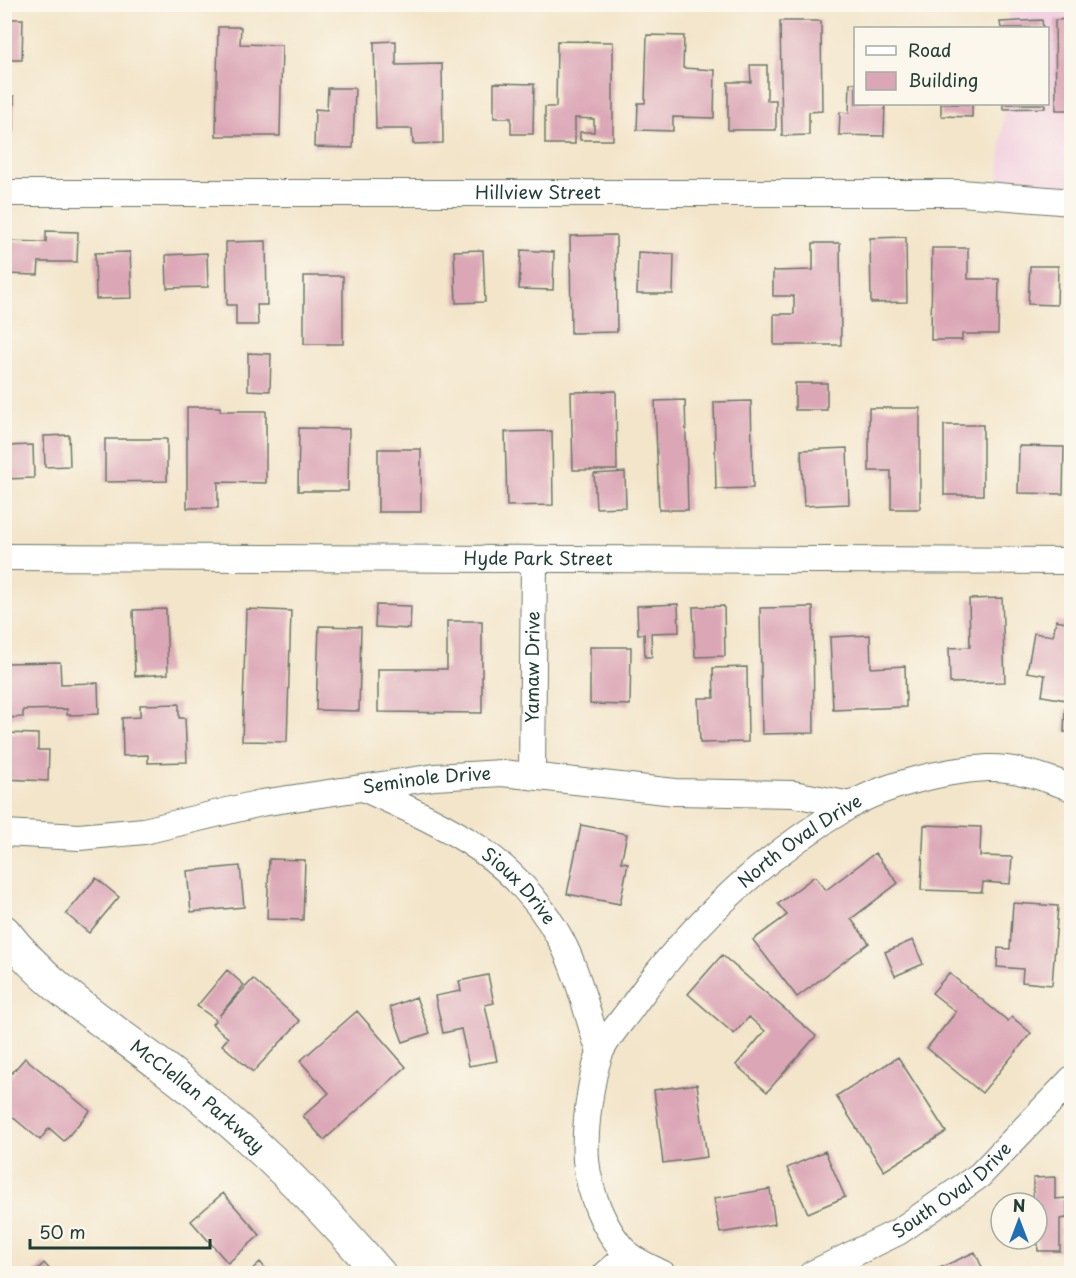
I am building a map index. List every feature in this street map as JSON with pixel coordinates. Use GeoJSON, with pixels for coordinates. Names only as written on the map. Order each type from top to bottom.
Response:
{"type":"FeatureCollection","features":[{"type":"Feature","properties":{"kind":"street","name":"Hillview Street"},"geometry":{"type":"LineString","coordinates":[[4,193],[961,193],[1071,202]]}},
{"type":"Feature","properties":{"kind":"street","name":"Hyde Park Street"},"geometry":{"type":"LineString","coordinates":[[4,557],[1071,561]]}},
{"type":"Feature","properties":{"kind":"street","name":"Yamaw Drive"},"geometry":{"type":"LineString","coordinates":[[532,775],[534,560]]}},
{"type":"Feature","properties":{"kind":"street","name":"North Oval Drive"},"geometry":{"type":"LineString","coordinates":[[600,1052],[657,972],[720,901],[781,851],[851,805],[907,783],[980,769],[1015,771],[1071,788]]}},
{"type":"Feature","properties":{"kind":"street","name":"Seminole Drive"},"geometry":{"type":"LineString","coordinates":[[4,833],[79,837],[144,831],[261,803],[435,777],[502,773],[675,792],[793,794],[851,805]]}},
{"type":"Feature","properties":{"kind":"street","name":"Sioux Drive"},"geometry":{"type":"LineString","coordinates":[[363,788],[441,823],[471,841],[493,856],[527,890],[561,940],[575,972],[600,1052]]}},
{"type":"Feature","properties":{"kind":"street","name":"McClellan Parkway"},"geometry":{"type":"LineString","coordinates":[[4,931],[32,963],[79,1006],[194,1092],[285,1173],[380,1274]]}},
{"type":"Feature","properties":{"kind":"street"},"geometry":{"type":"LineString","coordinates":[[600,1052],[588,1109],[587,1168],[599,1212],[628,1255],[663,1274]]}},
{"type":"Feature","properties":{"kind":"street","name":"South Oval Drive"},"geometry":{"type":"LineString","coordinates":[[812,1274],[898,1232],[972,1181],[1006,1150],[1071,1079]]}},
{"type":"Feature","properties":{"kind":"street"},"geometry":{"type":"LineString","coordinates":[[606,1274],[628,1255]]}},
{"type":"Feature","properties":{"kind":"shaded area"},"geometry":{"type":"Polygon","coordinates":[[[1010,5],[1071,5],[1071,188],[999,181],[1004,105],[1049,105],[1049,27],[1008,27],[1010,5]]]}},
{"type":"Feature","properties":{"kind":"building"},"geometry":{"type":"Polygon","coordinates":[[[4,19],[23,19],[22,60],[4,60],[4,19]]]}},
{"type":"Feature","properties":{"kind":"building"},"geometry":{"type":"Polygon","coordinates":[[[1072,19],[1072,110],[1056,110],[1055,20],[1072,19]]]}},
{"type":"Feature","properties":{"kind":"building"},"geometry":{"type":"Polygon","coordinates":[[[1042,20],[1043,27],[1001,27],[1000,22],[1042,20]]]}},
{"type":"Feature","properties":{"kind":"building"},"geometry":{"type":"Polygon","coordinates":[[[780,21],[821,21],[822,111],[809,112],[809,135],[782,136],[780,21]]]}},
{"type":"Feature","properties":{"kind":"building"},"geometry":{"type":"Polygon","coordinates":[[[218,27],[241,27],[240,44],[282,45],[280,136],[216,136],[218,27]]]}},
{"type":"Feature","properties":{"kind":"building"},"geometry":{"type":"Polygon","coordinates":[[[647,35],[684,36],[683,68],[715,70],[714,118],[673,117],[673,131],[637,130],[638,103],[645,103],[647,35]]]}},
{"type":"Feature","properties":{"kind":"building"},"geometry":{"type":"Polygon","coordinates":[[[396,41],[396,65],[442,64],[443,143],[413,144],[412,129],[376,129],[374,42],[396,41]]]}},
{"type":"Feature","properties":{"kind":"building"},"geometry":{"type":"Polygon","coordinates":[[[557,41],[613,42],[613,140],[580,140],[580,132],[594,132],[594,119],[575,118],[575,144],[545,144],[545,107],[556,107],[557,41]]]}},
{"type":"Feature","properties":{"kind":"building"},"geometry":{"type":"Polygon","coordinates":[[[750,65],[767,65],[767,100],[776,100],[776,130],[728,130],[728,82],[751,82],[750,65]]]}},
{"type":"Feature","properties":{"kind":"building"},"geometry":{"type":"Polygon","coordinates":[[[494,83],[534,84],[533,134],[511,134],[511,118],[494,118],[494,83]]]}},
{"type":"Feature","properties":{"kind":"building"},"geometry":{"type":"Polygon","coordinates":[[[850,83],[854,83],[854,105],[885,105],[884,136],[839,135],[840,112],[849,113],[850,83]]]}},
{"type":"Feature","properties":{"kind":"building"},"geometry":{"type":"Polygon","coordinates":[[[328,88],[355,88],[353,148],[314,147],[315,109],[327,110],[328,88]]]}},
{"type":"Feature","properties":{"kind":"building"},"geometry":{"type":"Polygon","coordinates":[[[14,96],[14,132],[4,132],[4,97],[14,96]]]}},
{"type":"Feature","properties":{"kind":"building"},"geometry":{"type":"Polygon","coordinates":[[[941,105],[972,105],[972,117],[941,116],[941,105]]]}},
{"type":"Feature","properties":{"kind":"building"},"geometry":{"type":"Polygon","coordinates":[[[1003,105],[1045,105],[1045,108],[1003,109],[1003,105]]]}},
{"type":"Feature","properties":{"kind":"building"},"geometry":{"type":"Polygon","coordinates":[[[46,231],[78,232],[77,262],[39,262],[38,275],[4,274],[4,241],[46,242],[46,231]]]}},
{"type":"Feature","properties":{"kind":"building"},"geometry":{"type":"Polygon","coordinates":[[[616,235],[617,332],[571,333],[570,236],[616,235]]]}},
{"type":"Feature","properties":{"kind":"building"},"geometry":{"type":"Polygon","coordinates":[[[906,237],[907,302],[871,303],[870,238],[906,237]]]}},
{"type":"Feature","properties":{"kind":"building"},"geometry":{"type":"Polygon","coordinates":[[[266,241],[267,305],[257,305],[258,325],[236,325],[236,305],[227,305],[226,242],[266,241]]]}},
{"type":"Feature","properties":{"kind":"building"},"geometry":{"type":"Polygon","coordinates":[[[813,243],[840,243],[841,345],[774,345],[774,314],[794,314],[794,296],[773,296],[773,271],[813,270],[813,243]]]}},
{"type":"Feature","properties":{"kind":"building"},"geometry":{"type":"Polygon","coordinates":[[[932,248],[968,248],[968,279],[999,279],[998,334],[962,334],[962,340],[931,340],[932,248]]]}},
{"type":"Feature","properties":{"kind":"building"},"geometry":{"type":"Polygon","coordinates":[[[483,250],[485,302],[456,303],[454,251],[483,250]]]}},
{"type":"Feature","properties":{"kind":"building"},"geometry":{"type":"Polygon","coordinates":[[[521,250],[554,252],[553,290],[519,289],[521,250]]]}},
{"type":"Feature","properties":{"kind":"building"},"geometry":{"type":"Polygon","coordinates":[[[130,252],[132,298],[96,299],[95,253],[130,252]]]}},
{"type":"Feature","properties":{"kind":"building"},"geometry":{"type":"Polygon","coordinates":[[[638,252],[674,254],[673,294],[637,294],[638,252]]]}},
{"type":"Feature","properties":{"kind":"building"},"geometry":{"type":"Polygon","coordinates":[[[207,253],[208,287],[167,288],[166,255],[207,253]]]}},
{"type":"Feature","properties":{"kind":"building"},"geometry":{"type":"Polygon","coordinates":[[[1030,266],[1058,266],[1057,305],[1028,304],[1030,266]]]}},
{"type":"Feature","properties":{"kind":"building"},"geometry":{"type":"Polygon","coordinates":[[[304,276],[343,276],[343,344],[304,344],[304,276]]]}},
{"type":"Feature","properties":{"kind":"building"},"geometry":{"type":"Polygon","coordinates":[[[248,353],[271,354],[270,391],[248,390],[248,353]]]}},
{"type":"Feature","properties":{"kind":"building"},"geometry":{"type":"Polygon","coordinates":[[[795,383],[827,383],[827,410],[795,410],[795,383]]]}},
{"type":"Feature","properties":{"kind":"building"},"geometry":{"type":"Polygon","coordinates":[[[616,391],[617,470],[573,470],[571,392],[616,391]]]}},
{"type":"Feature","properties":{"kind":"building"},"geometry":{"type":"Polygon","coordinates":[[[685,400],[688,510],[659,510],[655,401],[685,400]]]}},
{"type":"Feature","properties":{"kind":"building"},"geometry":{"type":"Polygon","coordinates":[[[751,401],[753,488],[716,489],[714,402],[751,401]]]}},
{"type":"Feature","properties":{"kind":"building"},"geometry":{"type":"Polygon","coordinates":[[[187,407],[220,407],[220,411],[266,411],[266,483],[218,482],[218,508],[187,508],[187,407]]]}},
{"type":"Feature","properties":{"kind":"building"},"geometry":{"type":"Polygon","coordinates":[[[869,408],[920,408],[920,509],[891,509],[891,471],[869,471],[869,408]]]}},
{"type":"Feature","properties":{"kind":"building"},"geometry":{"type":"Polygon","coordinates":[[[944,425],[983,425],[983,495],[944,495],[944,425]]]}},
{"type":"Feature","properties":{"kind":"building"},"geometry":{"type":"Polygon","coordinates":[[[299,428],[349,429],[348,491],[298,491],[299,428]]]}},
{"type":"Feature","properties":{"kind":"building"},"geometry":{"type":"Polygon","coordinates":[[[552,431],[553,505],[507,506],[505,432],[552,431]]]}},
{"type":"Feature","properties":{"kind":"building"},"geometry":{"type":"Polygon","coordinates":[[[69,435],[70,466],[45,467],[44,436],[69,435]]]}},
{"type":"Feature","properties":{"kind":"building"},"geometry":{"type":"Polygon","coordinates":[[[105,439],[167,439],[167,481],[105,482],[105,439]]]}},
{"type":"Feature","properties":{"kind":"building"},"geometry":{"type":"Polygon","coordinates":[[[33,445],[34,478],[4,479],[4,446],[33,445]]]}},
{"type":"Feature","properties":{"kind":"building"},"geometry":{"type":"Polygon","coordinates":[[[1019,446],[1064,447],[1063,494],[1018,493],[1019,446]]]}},
{"type":"Feature","properties":{"kind":"building"},"geometry":{"type":"Polygon","coordinates":[[[847,448],[849,504],[804,506],[801,450],[847,448]]]}},
{"type":"Feature","properties":{"kind":"building"},"geometry":{"type":"Polygon","coordinates":[[[378,449],[421,449],[421,512],[378,512],[378,449]]]}},
{"type":"Feature","properties":{"kind":"building"},"geometry":{"type":"Polygon","coordinates":[[[625,472],[626,507],[596,508],[594,474],[625,472]]]}},
{"type":"Feature","properties":{"kind":"building"},"geometry":{"type":"Polygon","coordinates":[[[1002,598],[1005,682],[950,683],[949,648],[970,647],[969,599],[1002,598]]]}},
{"type":"Feature","properties":{"kind":"building"},"geometry":{"type":"Polygon","coordinates":[[[678,604],[679,632],[651,633],[652,657],[645,657],[644,634],[638,634],[637,606],[678,604]]]}},
{"type":"Feature","properties":{"kind":"building"},"geometry":{"type":"Polygon","coordinates":[[[376,605],[411,606],[410,629],[375,627],[376,605]]]}},
{"type":"Feature","properties":{"kind":"building"},"geometry":{"type":"Polygon","coordinates":[[[724,606],[725,656],[695,657],[693,607],[724,606]]]}},
{"type":"Feature","properties":{"kind":"building"},"geometry":{"type":"Polygon","coordinates":[[[813,607],[814,733],[762,734],[760,608],[813,607]]]}},
{"type":"Feature","properties":{"kind":"building"},"geometry":{"type":"Polygon","coordinates":[[[166,609],[168,674],[135,676],[133,610],[166,609]]]}},
{"type":"Feature","properties":{"kind":"building"},"geometry":{"type":"Polygon","coordinates":[[[246,609],[291,611],[287,742],[242,741],[246,609]]]}},
{"type":"Feature","properties":{"kind":"building"},"geometry":{"type":"Polygon","coordinates":[[[1056,620],[1072,623],[1072,701],[1042,696],[1045,675],[1027,672],[1034,633],[1053,636],[1056,620]]]}},
{"type":"Feature","properties":{"kind":"building"},"geometry":{"type":"Polygon","coordinates":[[[447,621],[482,621],[482,713],[378,712],[378,669],[447,669],[447,621]]]}},
{"type":"Feature","properties":{"kind":"building"},"geometry":{"type":"Polygon","coordinates":[[[319,626],[361,627],[359,711],[316,710],[319,626]]]}},
{"type":"Feature","properties":{"kind":"building"},"geometry":{"type":"Polygon","coordinates":[[[870,635],[871,668],[905,666],[906,707],[833,710],[830,637],[870,635]]]}},
{"type":"Feature","properties":{"kind":"building"},"geometry":{"type":"Polygon","coordinates":[[[590,647],[631,647],[630,705],[590,704],[590,647]]]}},
{"type":"Feature","properties":{"kind":"building"},"geometry":{"type":"Polygon","coordinates":[[[60,662],[61,684],[98,683],[99,714],[67,715],[67,709],[23,710],[23,717],[4,718],[4,663],[60,662]]]}},
{"type":"Feature","properties":{"kind":"building"},"geometry":{"type":"Polygon","coordinates":[[[747,667],[748,742],[700,743],[698,698],[714,698],[713,668],[747,667]]]}},
{"type":"Feature","properties":{"kind":"building"},"geometry":{"type":"Polygon","coordinates":[[[179,704],[179,718],[185,718],[187,762],[148,763],[148,755],[123,756],[122,718],[140,717],[140,705],[179,704]]]}},
{"type":"Feature","properties":{"kind":"building"},"geometry":{"type":"Polygon","coordinates":[[[1065,709],[1072,709],[1072,732],[1064,732],[1065,709]]]}},
{"type":"Feature","properties":{"kind":"building"},"geometry":{"type":"Polygon","coordinates":[[[4,733],[38,734],[38,750],[49,750],[48,781],[4,779],[4,733]]]}},
{"type":"Feature","properties":{"kind":"building"},"geometry":{"type":"Polygon","coordinates":[[[581,825],[627,834],[621,862],[628,863],[620,904],[567,894],[581,825]]]}},
{"type":"Feature","properties":{"kind":"building"},"geometry":{"type":"Polygon","coordinates":[[[924,825],[981,827],[980,856],[1012,857],[1010,884],[983,882],[982,892],[921,890],[924,825]]]}},
{"type":"Feature","properties":{"kind":"building"},"geometry":{"type":"Polygon","coordinates":[[[875,853],[898,883],[851,919],[869,943],[797,997],[753,940],[787,915],[778,904],[815,876],[826,890],[875,853]]]}},
{"type":"Feature","properties":{"kind":"building"},"geometry":{"type":"Polygon","coordinates":[[[269,859],[305,860],[303,920],[267,919],[269,859]]]}},
{"type":"Feature","properties":{"kind":"building"},"geometry":{"type":"Polygon","coordinates":[[[240,866],[244,907],[191,912],[187,871],[240,866]]]}},
{"type":"Feature","properties":{"kind":"building"},"geometry":{"type":"Polygon","coordinates":[[[96,878],[119,897],[89,933],[66,914],[96,878]]]}},
{"type":"Feature","properties":{"kind":"building"},"geometry":{"type":"Polygon","coordinates":[[[1013,903],[1058,906],[1052,985],[1022,982],[1023,969],[997,967],[998,948],[1010,949],[1013,903]]]}},
{"type":"Feature","properties":{"kind":"building"},"geometry":{"type":"Polygon","coordinates":[[[913,940],[923,964],[895,976],[885,952],[913,940]]]}},
{"type":"Feature","properties":{"kind":"building"},"geometry":{"type":"Polygon","coordinates":[[[722,955],[816,1036],[767,1092],[736,1065],[765,1031],[749,1017],[734,1034],[688,994],[722,955]]]}},
{"type":"Feature","properties":{"kind":"building"},"geometry":{"type":"Polygon","coordinates":[[[227,970],[244,985],[219,1016],[253,979],[300,1021],[253,1072],[222,1045],[228,1038],[212,1024],[216,1020],[197,1006],[227,970]]]}},
{"type":"Feature","properties":{"kind":"building"},"geometry":{"type":"Polygon","coordinates":[[[949,973],[1008,1021],[1012,1017],[1031,1033],[982,1093],[927,1048],[956,1012],[932,993],[949,973]]]}},
{"type":"Feature","properties":{"kind":"building"},"geometry":{"type":"Polygon","coordinates":[[[488,975],[494,1003],[485,1005],[497,1061],[469,1066],[461,1029],[443,1033],[435,996],[461,991],[459,981],[488,975]]]}},
{"type":"Feature","properties":{"kind":"building"},"geometry":{"type":"Polygon","coordinates":[[[416,997],[430,1033],[403,1042],[390,1007],[416,997]]]}},
{"type":"Feature","properties":{"kind":"building"},"geometry":{"type":"Polygon","coordinates":[[[357,1011],[406,1067],[324,1140],[303,1116],[329,1093],[300,1061],[357,1011]]]}},
{"type":"Feature","properties":{"kind":"building"},"geometry":{"type":"Polygon","coordinates":[[[898,1057],[946,1132],[884,1171],[836,1096],[898,1057]]]}},
{"type":"Feature","properties":{"kind":"building"},"geometry":{"type":"Polygon","coordinates":[[[25,1058],[90,1111],[64,1141],[49,1128],[40,1140],[4,1110],[4,1082],[25,1058]]]}},
{"type":"Feature","properties":{"kind":"building"},"geometry":{"type":"Polygon","coordinates":[[[697,1084],[707,1157],[663,1163],[654,1090],[697,1084]]]}},
{"type":"Feature","properties":{"kind":"building"},"geometry":{"type":"Polygon","coordinates":[[[825,1151],[845,1197],[808,1213],[787,1168],[825,1151]]]}},
{"type":"Feature","properties":{"kind":"building"},"geometry":{"type":"Polygon","coordinates":[[[1055,1177],[1055,1199],[1067,1198],[1067,1218],[1060,1219],[1060,1251],[1049,1251],[1049,1191],[1033,1191],[1033,1178],[1055,1177]]]}},
{"type":"Feature","properties":{"kind":"building"},"geometry":{"type":"Polygon","coordinates":[[[770,1189],[775,1224],[720,1233],[714,1198],[770,1189]]]}},
{"type":"Feature","properties":{"kind":"building"},"geometry":{"type":"Polygon","coordinates":[[[223,1193],[260,1235],[228,1263],[191,1221],[223,1193]]]}},
{"type":"Feature","properties":{"kind":"building"},"geometry":{"type":"Polygon","coordinates":[[[975,1252],[985,1274],[926,1274],[975,1252]]]}},
{"type":"Feature","properties":{"kind":"building"},"geometry":{"type":"Polygon","coordinates":[[[260,1262],[270,1274],[247,1274],[260,1262]]]}},
{"type":"Feature","properties":{"kind":"building"},"geometry":{"type":"Polygon","coordinates":[[[44,1263],[54,1274],[33,1274],[44,1263]]]}}]}
